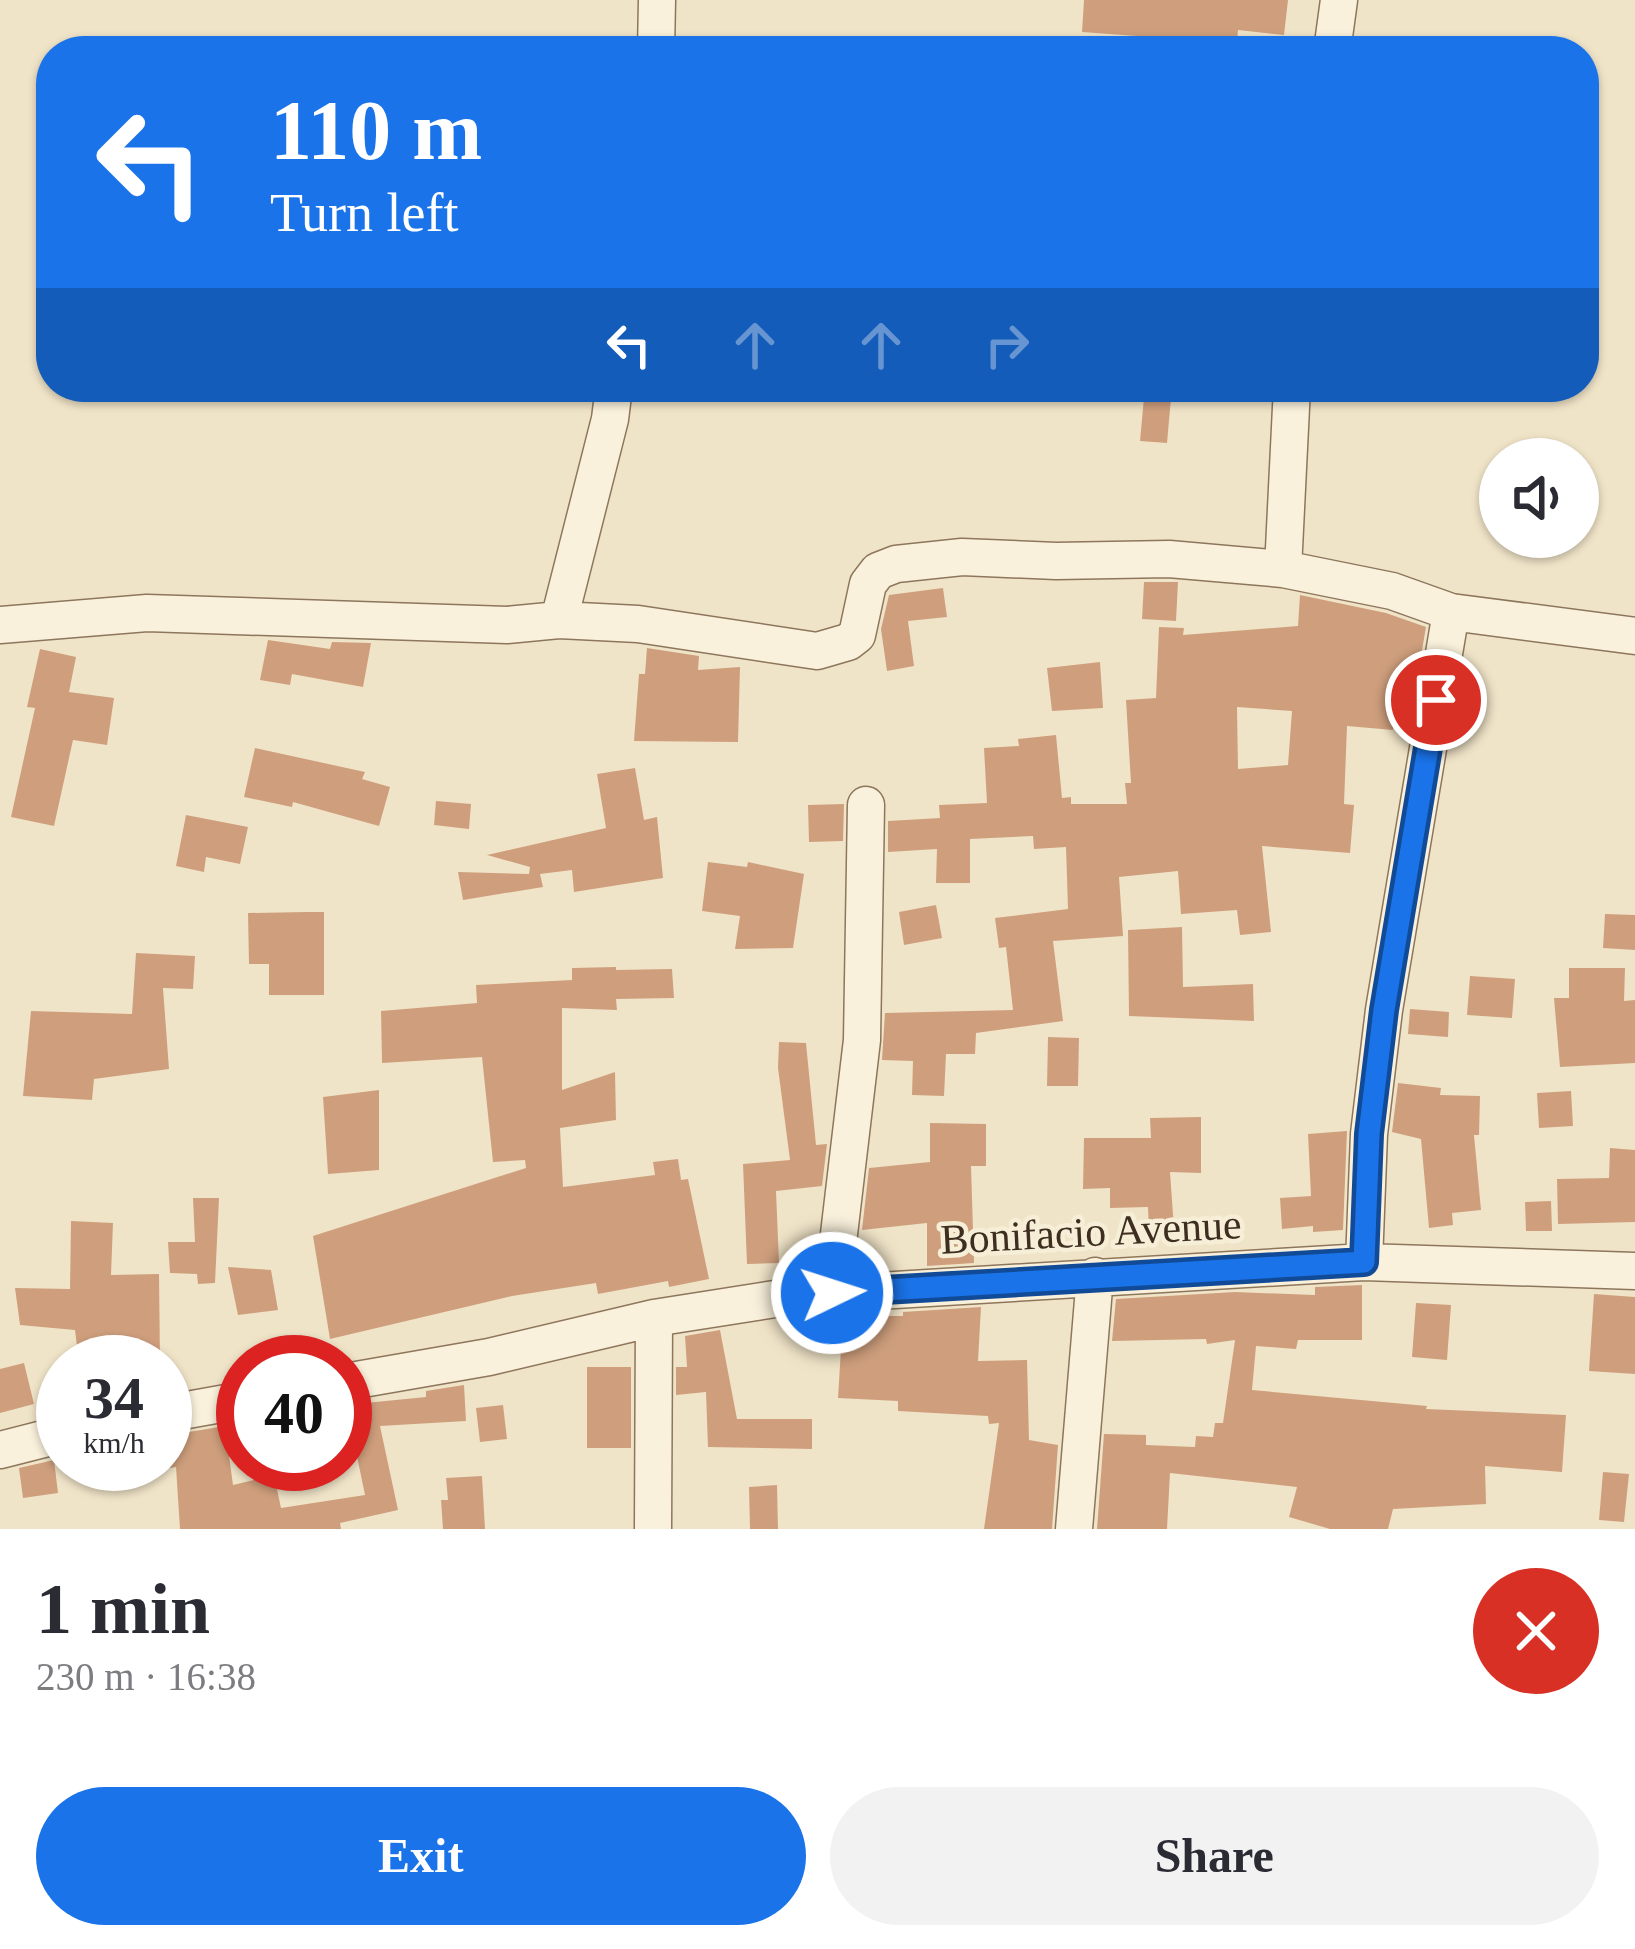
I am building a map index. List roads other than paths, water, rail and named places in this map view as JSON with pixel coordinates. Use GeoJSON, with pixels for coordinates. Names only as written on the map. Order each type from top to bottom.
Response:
{"type":"FeatureCollection","features":[{"type":"Feature","properties":{"kind":"street"},"geometry":{"type":"LineString","coordinates":[[657,36],[658,0]]}},
{"type":"Feature","properties":{"kind":"street"},"geometry":{"type":"LineString","coordinates":[[1334,36],[1339,0]]}},
{"type":"Feature","properties":{"kind":"street"},"geometry":{"type":"LineString","coordinates":[[559,620],[612,402]]}},
{"type":"Feature","properties":{"kind":"street"},"geometry":{"type":"LineString","coordinates":[[1283,569],[1290,402]]}},
{"type":"Feature","properties":{"kind":"street"},"geometry":{"type":"LineString","coordinates":[[0,625],[147,613],[507,625],[559,620],[638,624],[817,651],[848,642],[857,634],[868,584],[878,571],[896,564],[962,557],[1169,559],[1283,569],[1392,591],[1451,612],[1635,636]]}},
{"type":"Feature","properties":{"kind":"street"},"geometry":{"type":"LineString","coordinates":[[1364,1262],[1369,1134],[1384,1010],[1451,612]]}},
{"type":"Feature","properties":{"kind":"street"},"geometry":{"type":"LineString","coordinates":[[832,1293],[862,1040],[866,806]]}},
{"type":"Feature","properties":{"kind":"street","name":"Bonifacio Avenue"},"geometry":{"type":"LineString","coordinates":[[372,1377],[489,1357],[654,1318],[832,1293],[1364,1262],[1635,1271]]}},
{"type":"Feature","properties":{"kind":"street"},"geometry":{"type":"LineString","coordinates":[[1074,1529],[1095,1276]]}},
{"type":"Feature","properties":{"kind":"street"},"geometry":{"type":"LineString","coordinates":[[653,1529],[654,1318]]}},
{"type":"Feature","properties":{"kind":"street"},"geometry":{"type":"LineString","coordinates":[[0,1450],[36,1441]]}}]}
